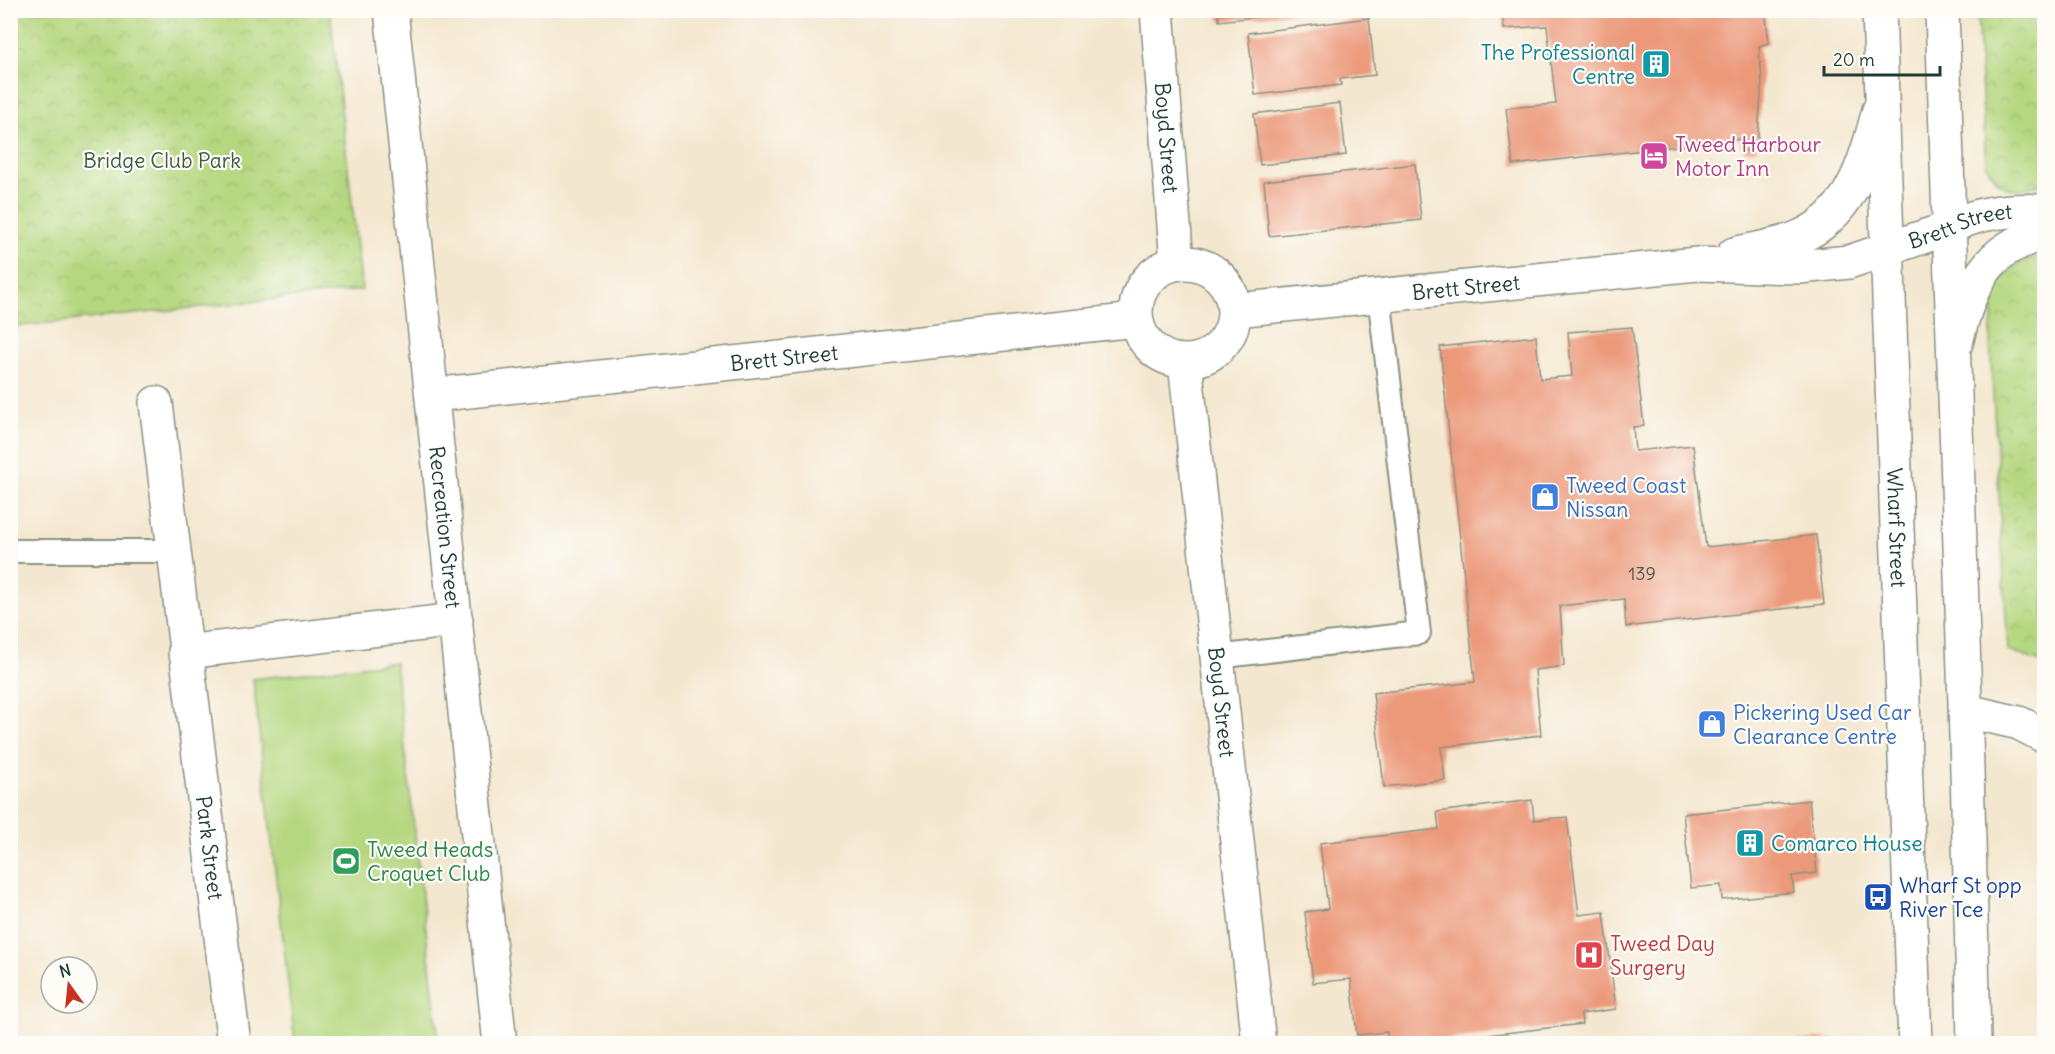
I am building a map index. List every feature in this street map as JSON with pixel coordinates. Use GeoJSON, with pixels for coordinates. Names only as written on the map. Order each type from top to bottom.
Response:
{"type":"FeatureCollection","features":[{"type":"Feature","properties":{"kind":"street","name":"Recreation Street"},"geometry":{"type":"LineString","coordinates":[[391,10],[500,1044]]}},
{"type":"Feature","properties":{"kind":"street","name":"Boyd Street"},"geometry":{"type":"LineString","coordinates":[[1157,10],[1177,263]]}},
{"type":"Feature","properties":{"kind":"street","name":"Wharf Street"},"geometry":{"type":"LineString","coordinates":[[1879,10],[1915,1044]]}},
{"type":"Feature","properties":{"kind":"street"},"geometry":{"type":"LineString","coordinates":[[1942,10],[1952,361],[1967,711],[1975,1043]]}},
{"type":"Feature","properties":{"kind":"street","name":"Brett Street"},"geometry":{"type":"LineString","coordinates":[[1697,264],[1797,238],[1825,223],[1846,199],[1862,171],[1882,97]]}},
{"type":"Feature","properties":{"kind":"street","name":"Brett Street"},"geometry":{"type":"LineString","coordinates":[[1235,310],[1697,264],[1799,267],[1849,262],[1949,228],[1964,219],[2010,210],[2044,211]]}},
{"type":"Feature","properties":{"kind":"street","name":"Brett Street"},"geometry":{"type":"LineString","coordinates":[[1952,361],[1963,315],[1973,287],[1990,264],[2009,248],[2044,231]]}},
{"type":"Feature","properties":{"kind":"street"},"geometry":{"type":"LineString","coordinates":[[1177,263],[1194,263],[1210,269],[1222,279],[1232,293],[1235,310],[1231,330],[1221,346],[1204,357],[1185,362],[1168,358],[1153,350],[1142,337],[1136,320],[1136,305],[1149,277],[1162,268],[1177,263]]}},
{"type":"Feature","properties":{"kind":"street","name":"Brett Street"},"geometry":{"type":"LineString","coordinates":[[432,395],[1136,320]]}},
{"type":"Feature","properties":{"kind":"street","name":"Boyd Street"},"geometry":{"type":"LineString","coordinates":[[1185,362],[1259,1044]]}},
{"type":"Feature","properties":{"kind":"street","name":"Park Street"},"geometry":{"type":"LineString","coordinates":[[156,404],[184,652],[234,1044]]}},
{"type":"Feature","properties":{"kind":"street"},"geometry":{"type":"LineString","coordinates":[[184,652],[456,620]]}},
{"type":"Feature","properties":{"kind":"street"},"geometry":{"type":"LineString","coordinates":[[1967,711],[2013,721],[2044,736]]}},
{"type":"Feature","properties":{"kind":"lane"},"geometry":{"type":"LineString","coordinates":[[1217,657],[1419,633],[1379,295]]}},
{"type":"Feature","properties":{"kind":"lane"},"geometry":{"type":"LineString","coordinates":[[10,551],[173,551]]}},
{"type":"Feature","properties":{"kind":"green space","name":"Bridge Club Park"},"geometry":{"type":"Polygon","coordinates":[[[10,11],[330,11],[362,290],[11,327],[10,11]]]}},
{"type":"Feature","properties":{"kind":"green space"},"geometry":{"type":"Polygon","coordinates":[[[1977,11],[2044,11],[2044,184],[2010,188],[1998,182],[1986,165],[1977,11]]]}},
{"type":"Feature","properties":{"kind":"green space"},"geometry":{"type":"Polygon","coordinates":[[[2044,255],[2044,663],[2008,651],[1990,342],[1995,297],[2005,275],[2027,260],[2044,255]]]}},
{"type":"Feature","properties":{"kind":"green space","name":"Tweed Heads Croquet Club"},"geometry":{"type":"Polygon","coordinates":[[[395,662],[439,1043],[295,1043],[253,679],[395,662]]]}},
{"type":"Feature","properties":{"kind":"building"},"geometry":{"type":"Polygon","coordinates":[[[1218,10],[1301,10],[1301,12],[1219,21],[1218,10]]]}},
{"type":"Feature","properties":{"kind":"building"},"geometry":{"type":"Polygon","coordinates":[[[1502,10],[1765,10],[1769,43],[1759,46],[1762,81],[1757,148],[1744,151],[1740,139],[1513,165],[1506,108],[1556,104],[1547,26],[1504,29],[1502,10]]]}},
{"type":"Feature","properties":{"kind":"building"},"geometry":{"type":"Polygon","coordinates":[[[1369,18],[1375,75],[1340,79],[1341,85],[1255,95],[1248,33],[1369,18]]]}},
{"type":"Feature","properties":{"kind":"building"},"geometry":{"type":"Polygon","coordinates":[[[1340,103],[1346,155],[1260,165],[1254,114],[1340,103]]]}},
{"type":"Feature","properties":{"kind":"building"},"geometry":{"type":"Polygon","coordinates":[[[1415,164],[1421,220],[1269,236],[1264,181],[1415,164]]]}},
{"type":"Feature","properties":{"kind":"building"},"geometry":{"type":"Polygon","coordinates":[[[1632,327],[1644,426],[1633,427],[1635,451],[1693,445],[1706,547],[1816,535],[1824,604],[1626,627],[1624,599],[1560,606],[1564,666],[1535,670],[1541,735],[1441,747],[1445,780],[1384,787],[1373,693],[1475,682],[1440,347],[1536,336],[1540,379],[1572,376],[1568,332],[1632,327]]]}},
{"type":"Feature","properties":{"kind":"building","name":"Tweed Day Surgery"},"geometry":{"type":"Polygon","coordinates":[[[1532,800],[1534,820],[1567,817],[1579,915],[1604,912],[1616,1009],[1581,1014],[1582,1024],[1408,1044],[1388,1044],[1387,1032],[1357,1035],[1351,979],[1313,983],[1305,912],[1328,909],[1320,843],[1439,829],[1437,812],[1532,800]]]}},
{"type":"Feature","properties":{"kind":"building","name":"Comarco House"},"geometry":{"type":"Polygon","coordinates":[[[1809,800],[1817,873],[1792,876],[1794,892],[1722,900],[1721,885],[1691,888],[1683,814],[1809,800]]]}},
{"type":"Feature","properties":{"kind":"building"},"geometry":{"type":"Polygon","coordinates":[[[1826,1038],[1827,1044],[1788,1044],[1788,1042],[1826,1038]]]}},
{"type":"Feature","properties":{"kind":"place","name":"The Professional Centre"},"geometry":{"type":"Point","coordinates":[1656,64]}},
{"type":"Feature","properties":{"kind":"place","name":"Tweed Harbour Motor Inn"},"geometry":{"type":"Point","coordinates":[1654,156]}},
{"type":"Feature","properties":{"kind":"place","name":"Tweed Coast Nissan"},"geometry":{"type":"Point","coordinates":[1545,497]}},
{"type":"Feature","properties":{"kind":"place","name":"Pickering Used Car Clearance Centre"},"geometry":{"type":"Point","coordinates":[1712,724]}},
{"type":"Feature","properties":{"kind":"place","name":"Comarco House"},"geometry":{"type":"Point","coordinates":[1750,843]}},
{"type":"Feature","properties":{"kind":"place","name":"Tweed Heads Croquet Club"},"geometry":{"type":"Point","coordinates":[346,861]}},
{"type":"Feature","properties":{"kind":"place","name":"Wharf St opp River Tce"},"geometry":{"type":"Point","coordinates":[1878,897]}},
{"type":"Feature","properties":{"kind":"place","name":"Tweed Day Surgery"},"geometry":{"type":"Point","coordinates":[1589,955]}}]}
